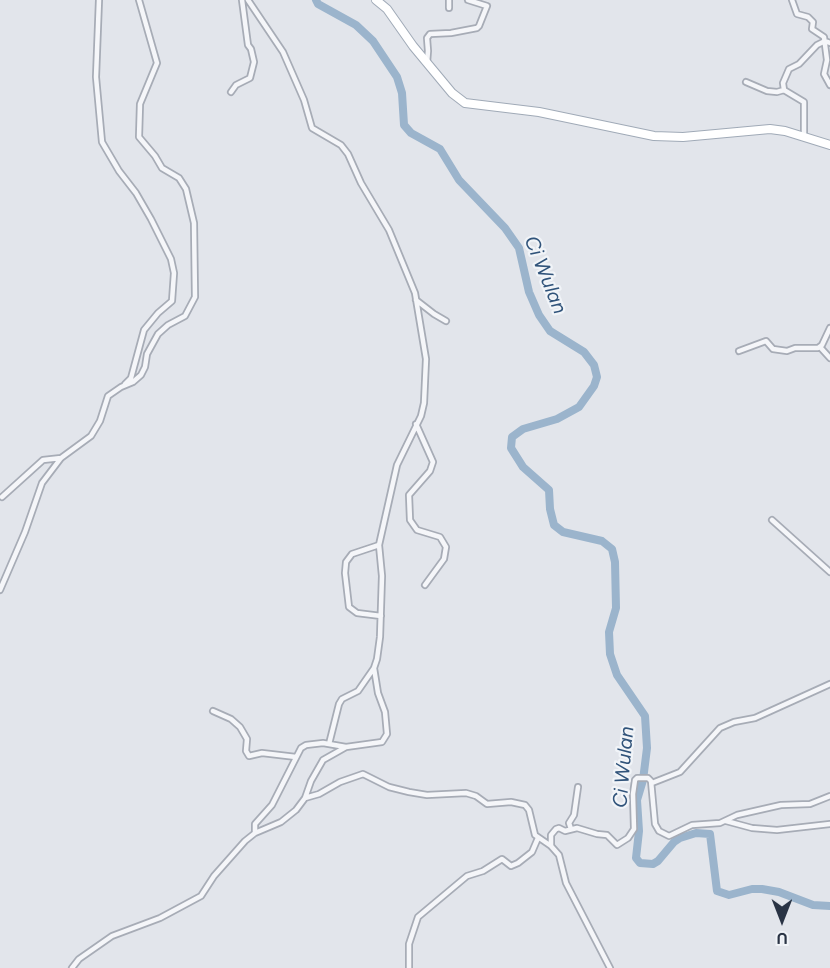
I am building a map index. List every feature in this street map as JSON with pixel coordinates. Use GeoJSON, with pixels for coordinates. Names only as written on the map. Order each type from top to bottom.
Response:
{"type":"FeatureCollection","features":[{"type":"Feature","properties":{"kind":"main road"},"geometry":{"type":"LineString","coordinates":[[376,0],[389,11],[452,93],[468,104],[522,109],[666,137],[765,129],[785,131],[830,146]]}},
{"type":"Feature","properties":{"kind":"street"},"geometry":{"type":"LineString","coordinates":[[0,590],[25,532],[39,490],[61,458],[91,436],[108,396],[131,378],[144,330],[172,301],[174,273],[171,259],[136,193],[119,171],[102,142],[96,77],[99,0]]}},
{"type":"Feature","properties":{"kind":"street"},"geometry":{"type":"LineString","coordinates":[[121,387],[129,385],[141,375],[147,354],[156,338],[168,325],[185,316],[194,300],[195,291],[194,223],[186,189],[179,178],[162,168],[139,137],[140,104],[157,63],[139,0]]}},
{"type":"Feature","properties":{"kind":"street"},"geometry":{"type":"LineString","coordinates":[[231,92],[236,85],[249,78],[254,62],[247,41],[242,0]]}},
{"type":"Feature","properties":{"kind":"street"},"geometry":{"type":"LineString","coordinates":[[248,0],[283,52],[304,100],[312,128],[341,145],[348,154],[361,183],[389,230],[399,258],[412,283],[427,367],[423,410],[397,465],[379,545],[382,576],[378,653],[374,668],[358,690],[342,699],[339,704],[328,744]]}},
{"type":"Feature","properties":{"kind":"street"},"geometry":{"type":"LineString","coordinates":[[449,0],[449,8]]}},
{"type":"Feature","properties":{"kind":"street"},"geometry":{"type":"LineString","coordinates":[[427,63],[427,39],[430,34],[451,33],[479,26],[487,6],[468,0]]}},
{"type":"Feature","properties":{"kind":"street"},"geometry":{"type":"LineString","coordinates":[[792,0],[798,14],[808,17],[813,22],[812,29],[828,42],[824,74],[830,85]]}},
{"type":"Feature","properties":{"kind":"street"},"geometry":{"type":"LineString","coordinates":[[784,90],[783,83],[786,73],[818,45],[828,42]]}},
{"type":"Feature","properties":{"kind":"street"},"geometry":{"type":"LineString","coordinates":[[746,82],[767,91],[784,90],[804,102],[804,137]]}},
{"type":"Feature","properties":{"kind":"street"},"geometry":{"type":"LineString","coordinates":[[416,299],[446,321]]}},
{"type":"Feature","properties":{"kind":"street"},"geometry":{"type":"LineString","coordinates":[[820,347],[830,328]]}},
{"type":"Feature","properties":{"kind":"street"},"geometry":{"type":"LineString","coordinates":[[739,351],[766,341],[774,349],[787,351],[795,348],[820,347]]}},
{"type":"Feature","properties":{"kind":"street"},"geometry":{"type":"LineString","coordinates":[[820,347],[830,358]]}},
{"type":"Feature","properties":{"kind":"street"},"geometry":{"type":"LineString","coordinates":[[416,424],[433,462],[430,471],[410,495],[410,519],[417,530],[440,537],[446,547],[444,559],[425,585]]}},
{"type":"Feature","properties":{"kind":"street"},"geometry":{"type":"LineString","coordinates":[[2,497],[43,460],[61,458]]}},
{"type":"Feature","properties":{"kind":"street"},"geometry":{"type":"LineString","coordinates":[[772,520],[830,572]]}},
{"type":"Feature","properties":{"kind":"street"},"geometry":{"type":"LineString","coordinates":[[379,545],[352,554],[346,562],[345,573],[349,607],[357,613],[381,616]]}},
{"type":"Feature","properties":{"kind":"street"},"geometry":{"type":"LineString","coordinates":[[255,833],[255,824],[272,805],[301,748],[306,745],[328,744],[346,747],[379,744],[386,738],[385,712],[378,693],[374,668]]}},
{"type":"Feature","properties":{"kind":"street"},"geometry":{"type":"LineString","coordinates":[[551,846],[550,837],[555,829],[560,828],[565,831],[571,829],[608,835],[617,844],[628,838],[634,829],[635,780],[638,778],[650,781],[680,772],[720,728],[734,722],[755,718],[830,684]]}},
{"type":"Feature","properties":{"kind":"street"},"geometry":{"type":"LineString","coordinates":[[213,711],[231,719],[240,727],[247,739],[246,752],[249,756],[262,753],[296,757]]}},
{"type":"Feature","properties":{"kind":"street"},"geometry":{"type":"LineString","coordinates":[[72,968],[79,959],[112,936],[160,918],[201,896],[214,876],[240,846],[255,833],[281,822],[296,810],[305,798],[311,781],[323,760],[346,747]]}},
{"type":"Feature","properties":{"kind":"street"},"geometry":{"type":"LineString","coordinates":[[305,798],[363,774],[389,787],[409,792],[427,795],[466,793],[476,796],[487,804],[511,802],[523,804],[529,810],[534,832],[538,838],[551,846],[559,855],[566,883],[610,968]]}},
{"type":"Feature","properties":{"kind":"street"},"geometry":{"type":"LineString","coordinates":[[650,781],[655,822],[659,832],[670,836],[692,825],[726,822],[752,828],[777,830],[830,824]]}},
{"type":"Feature","properties":{"kind":"street"},"geometry":{"type":"LineString","coordinates":[[571,829],[569,823],[574,815],[578,787]]}},
{"type":"Feature","properties":{"kind":"street"},"geometry":{"type":"LineString","coordinates":[[726,822],[737,815],[781,805],[810,804],[830,796]]}},
{"type":"Feature","properties":{"kind":"street"},"geometry":{"type":"LineString","coordinates":[[408,968],[409,944],[418,917],[467,876],[483,871],[501,859],[510,866],[517,864],[532,852],[538,838]]}},
{"type":"Feature","properties":{"kind":"waterway","name":"Ci Wulan"},"geometry":{"type":"LineString","coordinates":[[316,0],[318,4],[356,25],[373,41],[397,77],[402,93],[404,125],[411,133],[440,149],[459,180],[505,228],[519,248],[529,292],[539,315],[550,331],[584,352],[594,365],[597,377],[594,386],[579,407],[557,419],[523,429],[512,437],[511,448],[523,467],[549,490],[554,525],[563,532],[602,541],[612,549],[615,562],[616,608],[609,632],[610,654],[617,675],[645,716],[647,748],[643,780],[637,800],[639,831],[636,858],[640,863],[653,864],[680,838],[696,833],[710,834],[717,891],[729,895],[762,889],[779,892],[813,905],[830,906]]}}]}
